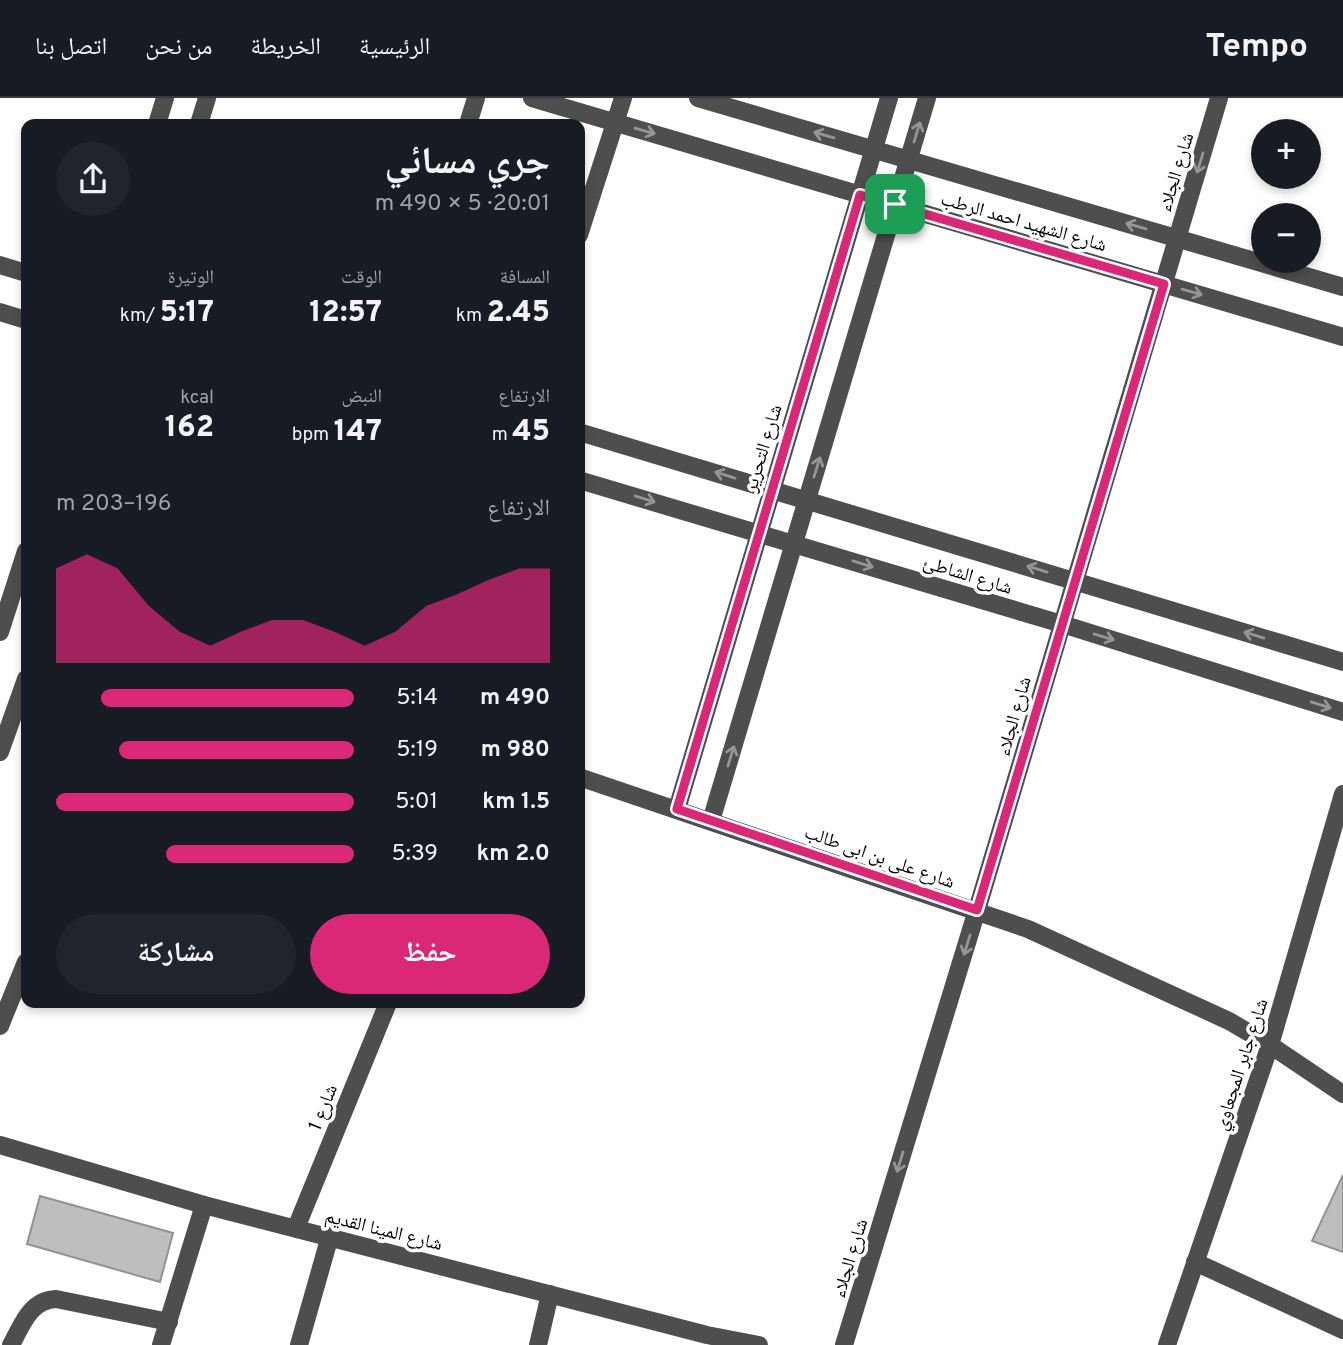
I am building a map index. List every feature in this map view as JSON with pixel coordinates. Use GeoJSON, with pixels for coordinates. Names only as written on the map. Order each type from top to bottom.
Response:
{"type":"FeatureCollection","features":[{"type":"Feature","properties":{"kind":"street"},"geometry":{"type":"LineString","coordinates":[[158,119],[164,98]]}},
{"type":"Feature","properties":{"kind":"street"},"geometry":{"type":"LineString","coordinates":[[201,119],[207,98]]}},
{"type":"Feature","properties":{"kind":"street"},"geometry":{"type":"LineString","coordinates":[[469,119],[475,98]]}},
{"type":"Feature","properties":{"kind":"street","name":"شارع الشهيد احمد الرطب"},"geometry":{"type":"LineString","coordinates":[[532,98],[1343,337]]}},
{"type":"Feature","properties":{"kind":"street"},"geometry":{"type":"LineString","coordinates":[[585,217],[623,98]]}},
{"type":"Feature","properties":{"kind":"street","name":"شارع الشهيد احمد الرطب"},"geometry":{"type":"LineString","coordinates":[[698,98],[1343,287]]}},
{"type":"Feature","properties":{"kind":"street","name":"شارع التحرير"},"geometry":{"type":"LineString","coordinates":[[677,809],[889,98]]}},
{"type":"Feature","properties":{"kind":"street"},"geometry":{"type":"LineString","coordinates":[[711,821],[927,98]]}},
{"type":"Feature","properties":{"kind":"street","name":"شارع الجلاء"},"geometry":{"type":"LineString","coordinates":[[844,1345],[1219,98]]}},
{"type":"Feature","properties":{"kind":"street"},"geometry":{"type":"LineString","coordinates":[[0,265],[21,271]]}},
{"type":"Feature","properties":{"kind":"street"},"geometry":{"type":"LineString","coordinates":[[0,312],[21,318]]}},
{"type":"Feature","properties":{"kind":"street","name":"شارع الشاطئ"},"geometry":{"type":"LineString","coordinates":[[585,434],[1343,662]]}},
{"type":"Feature","properties":{"kind":"street","name":"شارع الشاطئ"},"geometry":{"type":"LineString","coordinates":[[585,482],[1062,624],[1343,712]]}},
{"type":"Feature","properties":{"kind":"street"},"geometry":{"type":"LineString","coordinates":[[0,632],[19,598]]}},
{"type":"Feature","properties":{"kind":"street"},"geometry":{"type":"LineString","coordinates":[[0,752],[21,693]]}},
{"type":"Feature","properties":{"kind":"street","name":"شارع على بن ابى طالب"},"geometry":{"type":"LineString","coordinates":[[585,779],[1028,929],[1229,1021],[1343,1094]]}},
{"type":"Feature","properties":{"kind":"street","name":"شارع جابر المجعاوي"},"geometry":{"type":"LineString","coordinates":[[1167,1345],[1270,1045],[1343,794]]}},
{"type":"Feature","properties":{"kind":"street"},"geometry":{"type":"LineString","coordinates":[[0,1026],[21,974]]}},
{"type":"Feature","properties":{"kind":"street","name":"شارع 1"},"geometry":{"type":"LineString","coordinates":[[296,1228],[386,1008]]}},
{"type":"Feature","properties":{"kind":"street","name":"شارع المينا القديم"},"geometry":{"type":"LineString","coordinates":[[0,1145],[204,1205],[550,1294],[706,1340],[759,1345]]}},
{"type":"Feature","properties":{"kind":"street"},"geometry":{"type":"LineString","coordinates":[[161,1345],[204,1205]]}},
{"type":"Feature","properties":{"kind":"street"},"geometry":{"type":"LineString","coordinates":[[299,1345],[330,1236]]}},
{"type":"Feature","properties":{"kind":"street"},"geometry":{"type":"LineString","coordinates":[[1195,1262],[1343,1330]]}},
{"type":"Feature","properties":{"kind":"street"},"geometry":{"type":"LineString","coordinates":[[538,1345],[550,1294]]}},
{"type":"Feature","properties":{"kind":"street"},"geometry":{"type":"LineString","coordinates":[[11,1345],[31,1310],[38,1303],[47,1300],[56,1299],[169,1322]]}},
{"type":"Feature","properties":{"kind":"building"},"geometry":{"type":"Polygon","coordinates":[[[1343,1175],[1343,1252],[1312,1241],[1343,1175]]]}},
{"type":"Feature","properties":{"kind":"building"},"geometry":{"type":"Polygon","coordinates":[[[40,1196],[173,1233],[160,1282],[27,1244],[40,1196]]]}},
{"type":"Feature","properties":{"kind":"route"},"geometry":{"type":"LineString","coordinates":[[860,195],[895,204],[1164,284],[977,910],[677,809],[860,195]]}}]}
